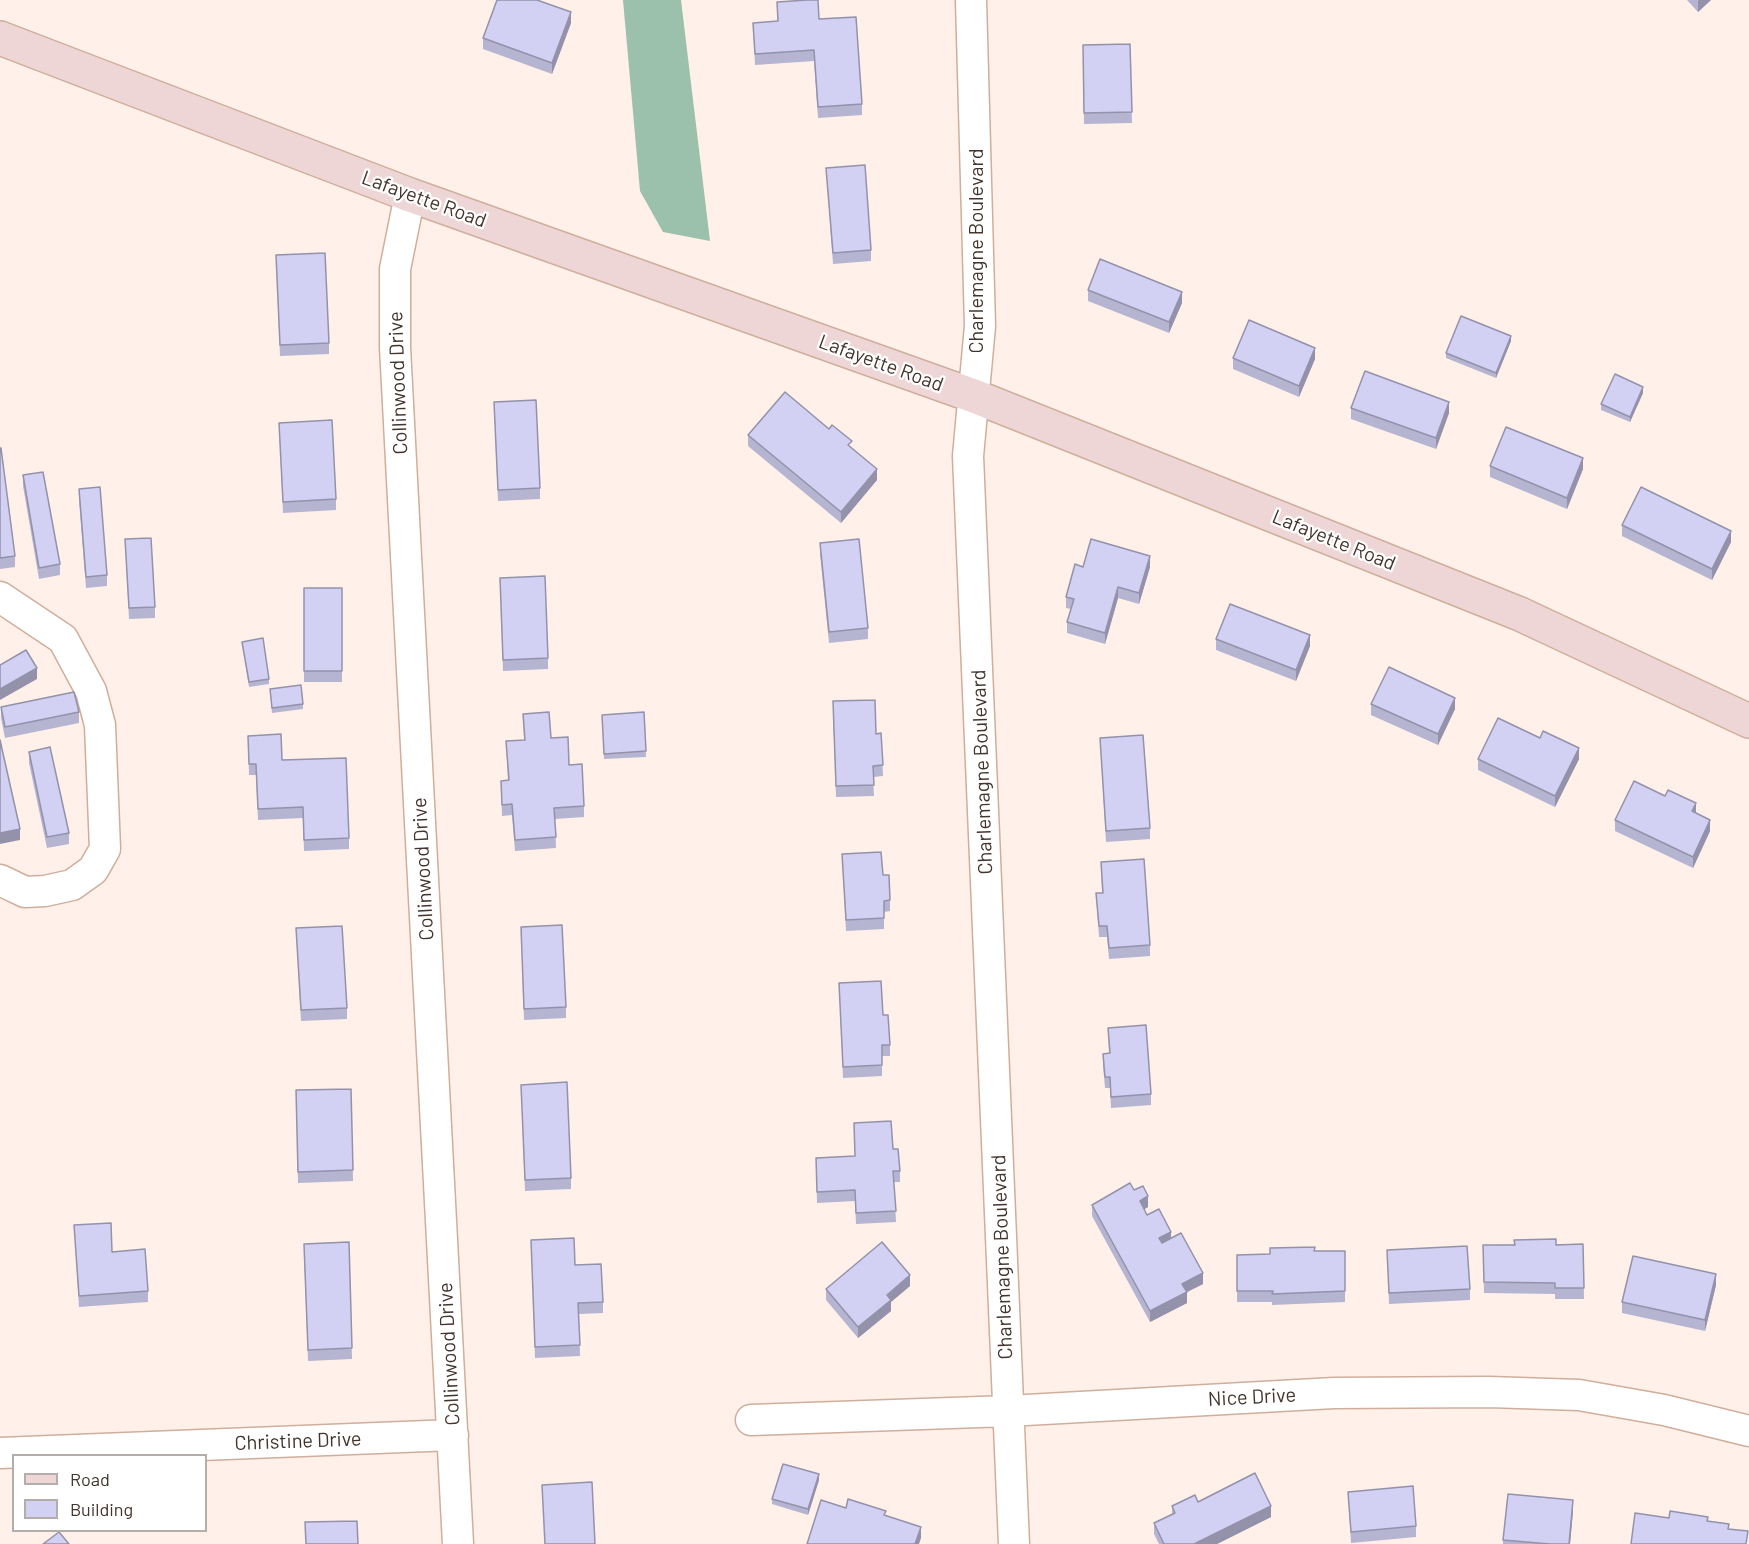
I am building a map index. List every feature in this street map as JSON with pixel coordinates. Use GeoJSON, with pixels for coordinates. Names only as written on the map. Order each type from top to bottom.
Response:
{"type":"FeatureCollection","features":[{"type":"Feature","properties":{"kind":"main road","name":"Lafayette Road"},"geometry":{"type":"LineString","coordinates":[[0,38],[410,195],[974,396],[1520,614],[1749,721]]}},
{"type":"Feature","properties":{"kind":"street","name":"Charlemagne Boulevard"},"geometry":{"type":"LineString","coordinates":[[971,0],[980,326],[968,456],[1014,1544]]}},
{"type":"Feature","properties":{"kind":"street","name":"Collinwood Drive"},"geometry":{"type":"LineString","coordinates":[[410,195],[395,269],[394,346],[458,1544]]}},
{"type":"Feature","properties":{"kind":"street"},"geometry":{"type":"LineString","coordinates":[[0,597],[63,639],[91,691],[100,725],[105,849],[93,870],[72,885],[45,891],[25,891],[0,880]]}},
{"type":"Feature","properties":{"kind":"street","name":"Nice Drive"},"geometry":{"type":"LineString","coordinates":[[751,1420],[1008,1411],[1334,1393],[1511,1392],[1579,1395],[1664,1410],[1749,1431]]}},
{"type":"Feature","properties":{"kind":"street","name":"Christine Drive"},"geometry":{"type":"LineString","coordinates":[[0,1453],[453,1435]]}},
{"type":"Feature","properties":{"kind":"green space"},"geometry":{"type":"Polygon","coordinates":[[[623,0],[681,0],[710,241],[663,232],[640,191],[623,0]]]}},
{"type":"Feature","properties":{"kind":"building"},"geometry":{"type":"Polygon","coordinates":[[[497,0],[537,0],[571,12],[552,63],[483,38],[497,0]]]}},
{"type":"Feature","properties":{"kind":"building"},"geometry":{"type":"Polygon","coordinates":[[[818,0],[819,19],[856,17],[862,104],[818,107],[814,50],[755,54],[753,23],[778,21],[777,2],[818,0]]]}},
{"type":"Feature","properties":{"kind":"building"},"geometry":{"type":"Polygon","coordinates":[[[1130,44],[1132,112],[1084,113],[1083,45],[1130,44]]]}},
{"type":"Feature","properties":{"kind":"building"},"geometry":{"type":"Polygon","coordinates":[[[865,165],[871,250],[833,253],[826,168],[865,165]]]}},
{"type":"Feature","properties":{"kind":"building"},"geometry":{"type":"Polygon","coordinates":[[[325,253],[329,343],[280,345],[276,255],[325,253]]]}},
{"type":"Feature","properties":{"kind":"building"},"geometry":{"type":"Polygon","coordinates":[[[1100,259],[1182,292],[1169,322],[1088,290],[1100,259]]]}},
{"type":"Feature","properties":{"kind":"building"},"geometry":{"type":"Polygon","coordinates":[[[1461,316],[1511,336],[1496,373],[1446,353],[1461,316]]]}},
{"type":"Feature","properties":{"kind":"building"},"geometry":{"type":"Polygon","coordinates":[[[1249,320],[1315,348],[1299,386],[1233,358],[1249,320]]]}},
{"type":"Feature","properties":{"kind":"building"},"geometry":{"type":"Polygon","coordinates":[[[1365,371],[1449,402],[1436,438],[1351,408],[1365,371]]]}},
{"type":"Feature","properties":{"kind":"building"},"geometry":{"type":"Polygon","coordinates":[[[1615,374],[1643,387],[1630,417],[1601,404],[1615,374]]]}},
{"type":"Feature","properties":{"kind":"building"},"geometry":{"type":"Polygon","coordinates":[[[785,392],[829,429],[832,425],[852,441],[848,445],[877,469],[841,512],[748,435],[785,392]]]}},
{"type":"Feature","properties":{"kind":"building"},"geometry":{"type":"Polygon","coordinates":[[[536,400],[540,488],[498,490],[494,402],[536,400]]]}},
{"type":"Feature","properties":{"kind":"building"},"geometry":{"type":"Polygon","coordinates":[[[332,420],[336,499],[283,502],[279,423],[332,420]]]}},
{"type":"Feature","properties":{"kind":"building"},"geometry":{"type":"Polygon","coordinates":[[[1506,427],[1583,458],[1567,498],[1490,466],[1506,427]]]}},
{"type":"Feature","properties":{"kind":"building"},"geometry":{"type":"Polygon","coordinates":[[[0,448],[15,556],[0,558],[0,448]]]}},
{"type":"Feature","properties":{"kind":"building"},"geometry":{"type":"Polygon","coordinates":[[[43,472],[60,564],[39,568],[23,475],[43,472]]]}},
{"type":"Feature","properties":{"kind":"building"},"geometry":{"type":"Polygon","coordinates":[[[100,487],[107,575],[86,577],[79,489],[100,487]]]}},
{"type":"Feature","properties":{"kind":"building"},"geometry":{"type":"Polygon","coordinates":[[[1641,487],[1731,531],[1712,569],[1622,525],[1641,487]]]}},
{"type":"Feature","properties":{"kind":"building"},"geometry":{"type":"Polygon","coordinates":[[[151,538],[155,607],[129,608],[125,539],[151,538]]]}},
{"type":"Feature","properties":{"kind":"building"},"geometry":{"type":"Polygon","coordinates":[[[859,539],[868,628],[829,632],[820,543],[859,539]]]}},
{"type":"Feature","properties":{"kind":"building"},"geometry":{"type":"Polygon","coordinates":[[[1091,539],[1150,556],[1139,593],[1118,587],[1105,633],[1067,622],[1074,599],[1066,597],[1075,564],[1083,567],[1091,539]]]}},
{"type":"Feature","properties":{"kind":"building"},"geometry":{"type":"Polygon","coordinates":[[[545,576],[548,658],[503,660],[500,578],[545,576]]]}},
{"type":"Feature","properties":{"kind":"building"},"geometry":{"type":"Polygon","coordinates":[[[304,588],[342,588],[342,671],[304,671],[304,588]]]}},
{"type":"Feature","properties":{"kind":"building"},"geometry":{"type":"Polygon","coordinates":[[[1230,604],[1310,635],[1296,670],[1216,639],[1230,604]]]}},
{"type":"Feature","properties":{"kind":"building"},"geometry":{"type":"Polygon","coordinates":[[[263,638],[269,679],[249,682],[242,642],[263,638]]]}},
{"type":"Feature","properties":{"kind":"building"},"geometry":{"type":"Polygon","coordinates":[[[26,650],[37,668],[0,689],[0,665],[26,650]]]}},
{"type":"Feature","properties":{"kind":"building"},"geometry":{"type":"Polygon","coordinates":[[[1389,667],[1455,698],[1438,734],[1371,704],[1389,667]]]}},
{"type":"Feature","properties":{"kind":"building"},"geometry":{"type":"Polygon","coordinates":[[[301,685],[303,704],[272,708],[270,689],[301,685]]]}},
{"type":"Feature","properties":{"kind":"building"},"geometry":{"type":"Polygon","coordinates":[[[74,692],[79,712],[5,727],[1,707],[74,692]]]}},
{"type":"Feature","properties":{"kind":"building"},"geometry":{"type":"Polygon","coordinates":[[[875,700],[876,734],[881,733],[883,765],[873,766],[874,785],[836,786],[833,701],[875,700]]]}},
{"type":"Feature","properties":{"kind":"building"},"geometry":{"type":"Polygon","coordinates":[[[549,712],[551,738],[568,737],[569,765],[582,764],[584,806],[554,808],[556,837],[515,840],[512,804],[502,805],[501,781],[509,780],[506,741],[525,740],[523,714],[549,712]]]}},
{"type":"Feature","properties":{"kind":"building"},"geometry":{"type":"Polygon","coordinates":[[[644,712],[646,751],[604,754],[602,715],[644,712]]]}},
{"type":"Feature","properties":{"kind":"building"},"geometry":{"type":"Polygon","coordinates":[[[1498,718],[1540,738],[1543,731],[1579,748],[1555,796],[1478,759],[1498,718]]]}},
{"type":"Feature","properties":{"kind":"building"},"geometry":{"type":"Polygon","coordinates":[[[281,734],[282,760],[346,758],[349,838],[304,840],[303,807],[258,809],[256,764],[249,764],[248,736],[281,734]]]}},
{"type":"Feature","properties":{"kind":"building"},"geometry":{"type":"Polygon","coordinates":[[[1143,735],[1150,828],[1106,831],[1100,738],[1143,735]]]}},
{"type":"Feature","properties":{"kind":"building"},"geometry":{"type":"Polygon","coordinates":[[[0,740],[20,829],[0,833],[0,740]]]}},
{"type":"Feature","properties":{"kind":"building"},"geometry":{"type":"Polygon","coordinates":[[[50,747],[69,833],[47,837],[29,752],[50,747]]]}},
{"type":"Feature","properties":{"kind":"building"},"geometry":{"type":"Polygon","coordinates":[[[1634,781],[1665,796],[1668,790],[1696,803],[1692,811],[1710,820],[1693,857],[1615,820],[1634,781]]]}},
{"type":"Feature","properties":{"kind":"building"},"geometry":{"type":"Polygon","coordinates":[[[881,852],[883,875],[889,875],[890,900],[884,901],[884,918],[846,920],[842,854],[881,852]]]}},
{"type":"Feature","properties":{"kind":"building"},"geometry":{"type":"Polygon","coordinates":[[[1144,859],[1150,945],[1109,948],[1107,926],[1099,926],[1096,893],[1103,893],[1101,862],[1144,859]]]}},
{"type":"Feature","properties":{"kind":"building"},"geometry":{"type":"Polygon","coordinates":[[[562,925],[566,1007],[524,1009],[521,927],[562,925]]]}},
{"type":"Feature","properties":{"kind":"building"},"geometry":{"type":"Polygon","coordinates":[[[342,926],[347,1008],[301,1010],[296,928],[342,926]]]}},
{"type":"Feature","properties":{"kind":"building"},"geometry":{"type":"Polygon","coordinates":[[[881,981],[883,1015],[888,1015],[890,1045],[882,1045],[882,1065],[843,1067],[839,983],[881,981]]]}},
{"type":"Feature","properties":{"kind":"building"},"geometry":{"type":"Polygon","coordinates":[[[1146,1025],[1151,1094],[1111,1097],[1110,1077],[1105,1077],[1103,1054],[1110,1053],[1108,1028],[1146,1025]]]}},
{"type":"Feature","properties":{"kind":"building"},"geometry":{"type":"Polygon","coordinates":[[[567,1082],[571,1178],[525,1180],[521,1085],[567,1082]]]}},
{"type":"Feature","properties":{"kind":"building"},"geometry":{"type":"Polygon","coordinates":[[[351,1089],[353,1170],[298,1172],[296,1090],[351,1089]]]}},
{"type":"Feature","properties":{"kind":"building"},"geometry":{"type":"Polygon","coordinates":[[[891,1121],[893,1149],[898,1149],[900,1171],[893,1171],[896,1211],[856,1213],[855,1190],[817,1192],[816,1158],[855,1156],[854,1123],[891,1121]]]}},
{"type":"Feature","properties":{"kind":"building"},"geometry":{"type":"Polygon","coordinates":[[[1130,1183],[1134,1190],[1143,1186],[1148,1196],[1140,1201],[1147,1215],[1159,1209],[1171,1232],[1159,1238],[1162,1243],[1181,1233],[1203,1273],[1182,1284],[1187,1292],[1150,1311],[1092,1205],[1130,1183]]]}},
{"type":"Feature","properties":{"kind":"building"},"geometry":{"type":"Polygon","coordinates":[[[111,1223],[112,1252],[145,1249],[148,1291],[79,1296],[74,1225],[111,1223]]]}},
{"type":"Feature","properties":{"kind":"building"},"geometry":{"type":"Polygon","coordinates":[[[574,1238],[575,1265],[601,1264],[603,1302],[578,1303],[580,1345],[535,1347],[531,1240],[574,1238]]]}},
{"type":"Feature","properties":{"kind":"building"},"geometry":{"type":"Polygon","coordinates":[[[1556,1239],[1556,1245],[1583,1244],[1584,1288],[1555,1288],[1555,1283],[1484,1282],[1483,1245],[1515,1245],[1514,1240],[1556,1239]]]}},
{"type":"Feature","properties":{"kind":"building"},"geometry":{"type":"Polygon","coordinates":[[[349,1242],[352,1348],[308,1350],[304,1244],[349,1242]]]}},
{"type":"Feature","properties":{"kind":"building"},"geometry":{"type":"Polygon","coordinates":[[[882,1242],[910,1275],[887,1295],[891,1300],[858,1327],[826,1289],[882,1242]]]}},
{"type":"Feature","properties":{"kind":"building"},"geometry":{"type":"Polygon","coordinates":[[[1467,1246],[1470,1289],[1389,1293],[1387,1250],[1467,1246]]]}},
{"type":"Feature","properties":{"kind":"building"},"geometry":{"type":"Polygon","coordinates":[[[1315,1247],[1314,1251],[1345,1251],[1345,1291],[1272,1294],[1273,1291],[1237,1291],[1237,1255],[1270,1254],[1270,1248],[1315,1247]]]}},
{"type":"Feature","properties":{"kind":"building"},"geometry":{"type":"Polygon","coordinates":[[[1633,1256],[1716,1274],[1705,1320],[1622,1302],[1633,1256]]]}},
{"type":"Feature","properties":{"kind":"building"},"geometry":{"type":"Polygon","coordinates":[[[783,1464],[819,1474],[808,1509],[772,1499],[783,1464]]]}},
{"type":"Feature","properties":{"kind":"building"},"geometry":{"type":"Polygon","coordinates":[[[1255,1473],[1271,1506],[1194,1544],[1164,1544],[1154,1523],[1175,1513],[1172,1506],[1195,1495],[1198,1502],[1255,1473]]]}},
{"type":"Feature","properties":{"kind":"building"},"geometry":{"type":"Polygon","coordinates":[[[592,1482],[595,1544],[545,1544],[542,1485],[592,1482]]]}},
{"type":"Feature","properties":{"kind":"building"},"geometry":{"type":"Polygon","coordinates":[[[1413,1486],[1416,1526],[1351,1532],[1348,1492],[1413,1486]]]}},
{"type":"Feature","properties":{"kind":"building"},"geometry":{"type":"Polygon","coordinates":[[[1508,1494],[1573,1500],[1569,1544],[1503,1540],[1508,1494]]]}},
{"type":"Feature","properties":{"kind":"building"},"geometry":{"type":"Polygon","coordinates":[[[848,1499],[886,1511],[884,1515],[921,1527],[915,1544],[807,1544],[821,1500],[846,1508],[848,1499]]]}},
{"type":"Feature","properties":{"kind":"building"},"geometry":{"type":"Polygon","coordinates":[[[1670,1511],[1708,1517],[1707,1521],[1729,1524],[1728,1529],[1748,1531],[1746,1544],[1631,1544],[1635,1513],[1669,1518],[1670,1511]]]}},
{"type":"Feature","properties":{"kind":"building"},"geometry":{"type":"Polygon","coordinates":[[[357,1521],[358,1544],[306,1544],[305,1522],[357,1521]]]}},
{"type":"Feature","properties":{"kind":"building"},"geometry":{"type":"Polygon","coordinates":[[[59,1532],[69,1544],[43,1544],[59,1532]]]}}]}
